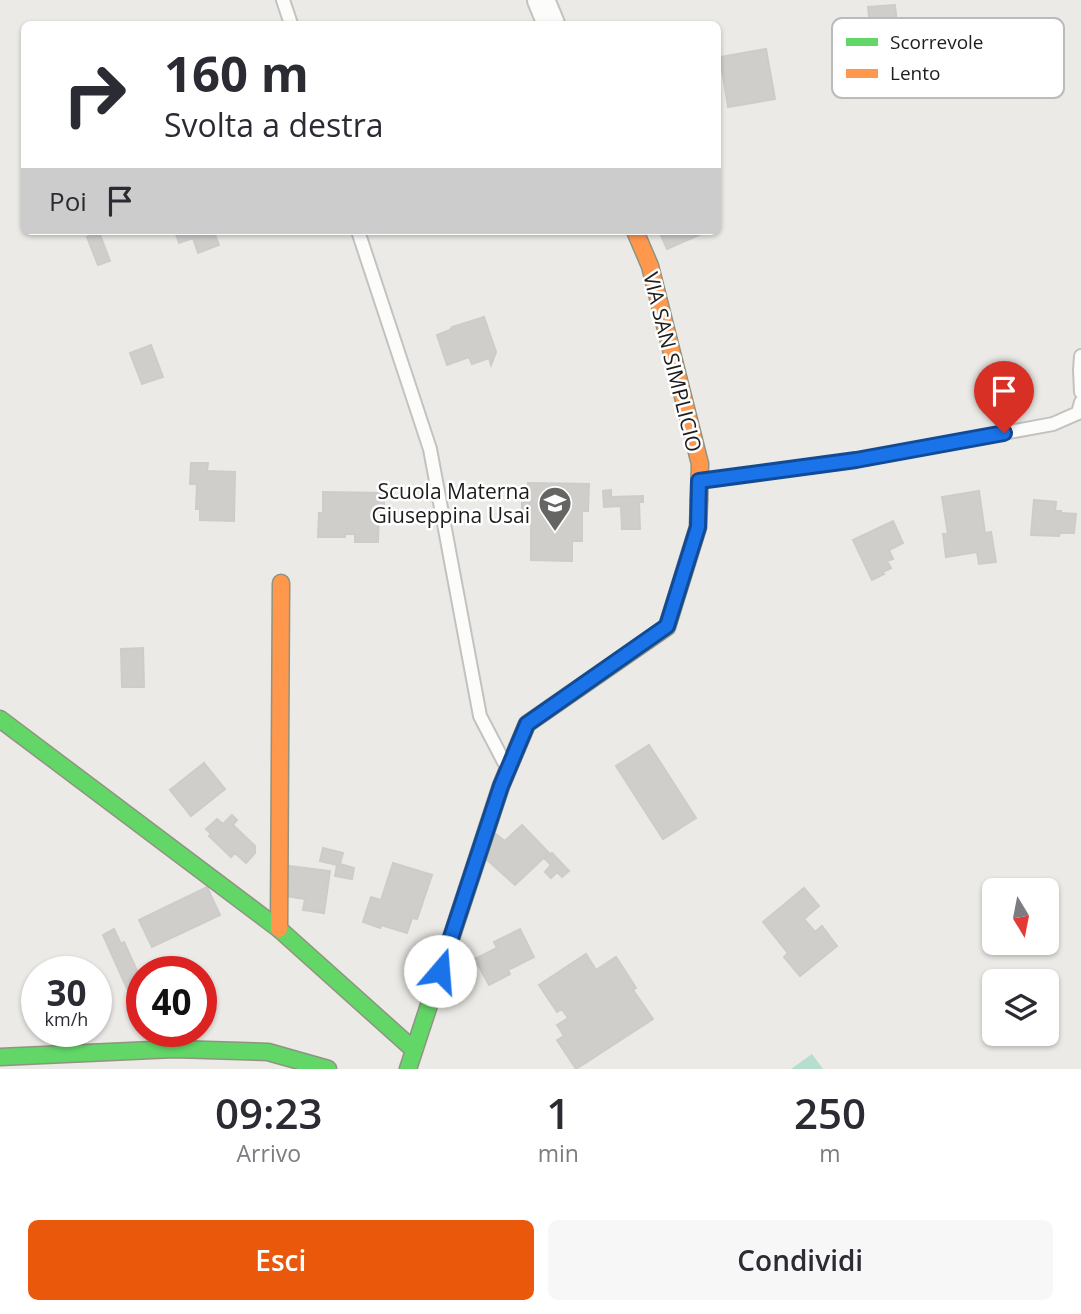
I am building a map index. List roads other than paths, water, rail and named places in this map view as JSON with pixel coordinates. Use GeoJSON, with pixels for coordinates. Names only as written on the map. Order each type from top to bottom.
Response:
{"type":"FeatureCollection","features":[{"type":"Feature","properties":{"kind":"street"},"geometry":{"type":"LineString","coordinates":[[541,0],[550,21]]}},
{"type":"Feature","properties":{"kind":"street","name":"VIA SAN SIMPLICIO"},"geometry":{"type":"LineString","coordinates":[[408,1069],[508,770],[527,724],[667,626],[698,527],[700,464],[650,266],[637,235]]}},
{"type":"Feature","properties":{"kind":"street"},"geometry":{"type":"LineString","coordinates":[[279,929],[281,583]]}},
{"type":"Feature","properties":{"kind":"street"},"geometry":{"type":"LineString","coordinates":[[0,719],[279,929],[414,1050]]}},
{"type":"Feature","properties":{"kind":"street"},"geometry":{"type":"LineString","coordinates":[[0,1057],[174,1049],[268,1052],[328,1069]]}},
{"type":"Feature","properties":{"kind":"lane"},"geometry":{"type":"LineString","coordinates":[[283,0],[290,21]]}},
{"type":"Feature","properties":{"kind":"lane"},"geometry":{"type":"LineString","coordinates":[[359,235],[430,449],[480,716],[508,770]]}},
{"type":"Feature","properties":{"kind":"lane"},"geometry":{"type":"LineString","coordinates":[[1081,356],[1081,392]]}},
{"type":"Feature","properties":{"kind":"lane"},"geometry":{"type":"LineString","coordinates":[[699,481],[856,460],[1053,424],[1078,413],[1081,402]]}},
{"type":"Feature","properties":{"kind":"place","name":"Scuola Materna Giuseppina Usai"},"geometry":{"type":"Point","coordinates":[555,533]}}]}
